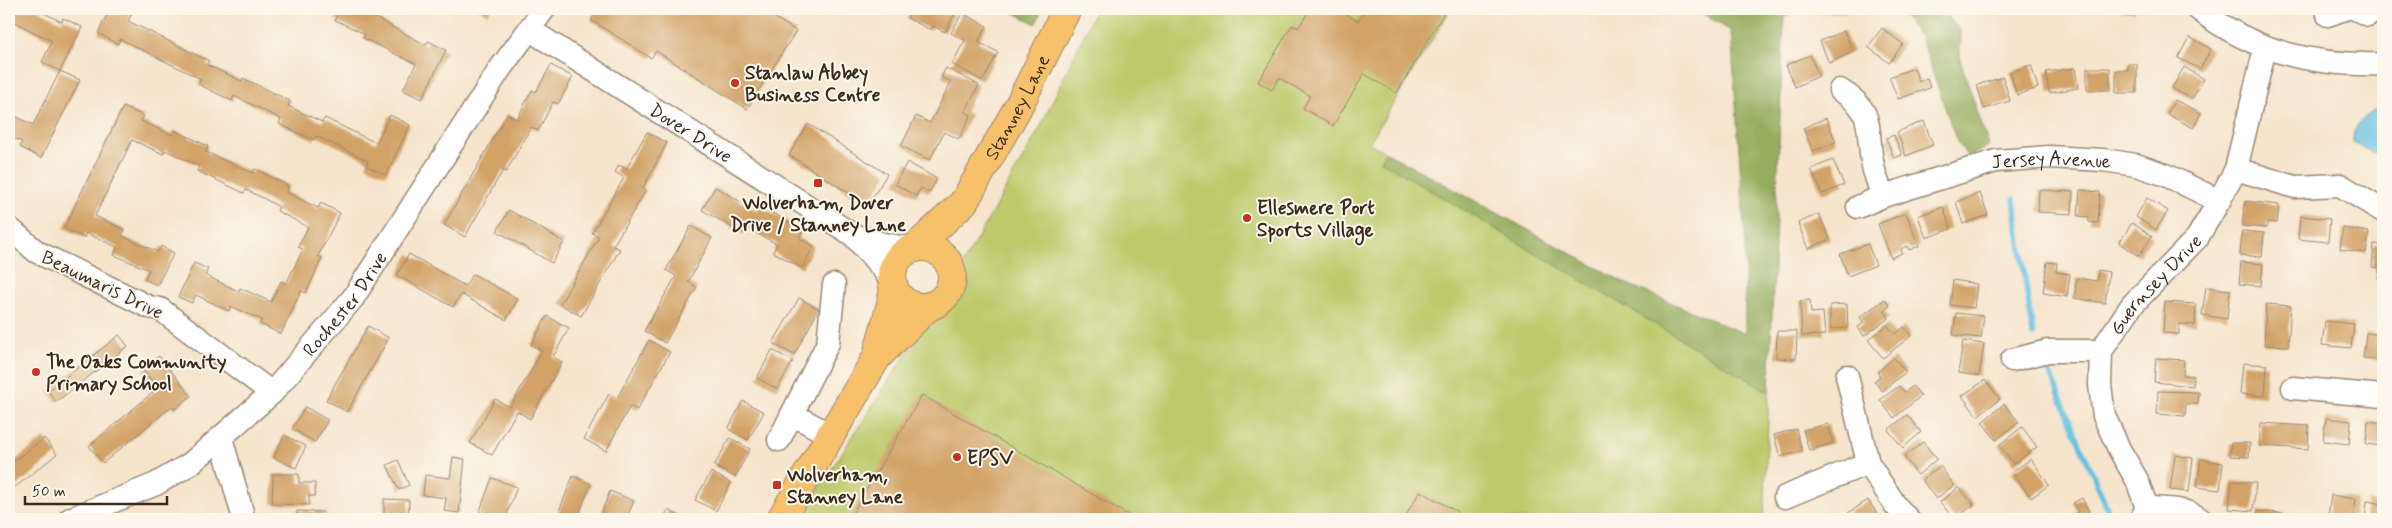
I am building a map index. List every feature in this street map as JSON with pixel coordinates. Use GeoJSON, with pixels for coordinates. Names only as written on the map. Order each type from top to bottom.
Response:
{"type":"FeatureCollection","features":[{"type":"Feature","properties":{"kind":"main road","name":"Stanney Lane"},"geometry":{"type":"LineString","coordinates":[[914,249],[964,202],[1017,109],[1068,9]]}},
{"type":"Feature","properties":{"kind":"main road","name":"Stanney Lane"},"geometry":{"type":"LineString","coordinates":[[950,266],[964,202]]}},
{"type":"Feature","properties":{"kind":"main road"},"geometry":{"type":"LineString","coordinates":[[781,519],[877,356],[928,307],[940,302],[950,288],[952,279],[950,266],[940,253],[923,247],[914,249],[898,259],[894,266],[892,304],[882,330],[877,356]]}},
{"type":"Feature","properties":{"kind":"main road"},"geometry":{"type":"LineString","coordinates":[[893,286],[898,295],[911,306],[928,307]]}},
{"type":"Feature","properties":{"kind":"street","name":"Rochester Drive"},"geometry":{"type":"LineString","coordinates":[[70,519],[156,484],[190,464],[272,393],[353,298],[500,69],[544,9]]}},
{"type":"Feature","properties":{"kind":"street"},"geometry":{"type":"LineString","coordinates":[[2198,9],[2235,33],[2265,48],[2311,61],[2383,64]]}},
{"type":"Feature","properties":{"kind":"street","name":"Dover Drive"},"geometry":{"type":"LineString","coordinates":[[530,30],[853,235],[883,269],[893,286]]}},
{"type":"Feature","properties":{"kind":"street","name":"Guernsey Drive"},"geometry":{"type":"LineString","coordinates":[[2144,514],[2137,480],[2119,449],[2104,416],[2100,385],[2101,352],[2132,305],[2197,238],[2219,201],[2236,169],[2265,48]]}},
{"type":"Feature","properties":{"kind":"street"},"geometry":{"type":"LineString","coordinates":[[1854,91],[1863,109],[1868,126],[1873,166],[1883,196]]}},
{"type":"Feature","properties":{"kind":"street","name":"Jersey Avenue"},"geometry":{"type":"LineString","coordinates":[[1858,206],[1883,196],[1996,161],[2049,157],[2103,160],[2136,165],[2166,175],[2219,201]]}},
{"type":"Feature","properties":{"kind":"street"},"geometry":{"type":"LineString","coordinates":[[2236,169],[2295,186],[2340,185],[2383,211]]}},
{"type":"Feature","properties":{"kind":"street","name":"Beaumaris Drive"},"geometry":{"type":"LineString","coordinates":[[9,228],[37,252],[149,307],[160,309],[272,393]]}},
{"type":"Feature","properties":{"kind":"street","name":"Dover Drive"},"geometry":{"type":"LineString","coordinates":[[853,235],[891,246],[914,249]]}},
{"type":"Feature","properties":{"kind":"street"},"geometry":{"type":"LineString","coordinates":[[779,440],[828,343],[839,299]]}},
{"type":"Feature","properties":{"kind":"street"},"geometry":{"type":"LineString","coordinates":[[2012,360],[2048,351],[2101,352]]}},
{"type":"Feature","properties":{"kind":"street"},"geometry":{"type":"LineString","coordinates":[[1846,376],[1868,463],[1896,506],[1908,519]]}},
{"type":"Feature","properties":{"kind":"street"},"geometry":{"type":"LineString","coordinates":[[2293,388],[2383,396]]}},
{"type":"Feature","properties":{"kind":"street"},"geometry":{"type":"LineString","coordinates":[[792,414],[830,435]]}},
{"type":"Feature","properties":{"kind":"street"},"geometry":{"type":"LineString","coordinates":[[221,438],[244,519]]}},
{"type":"Feature","properties":{"kind":"street"},"geometry":{"type":"LineString","coordinates":[[1785,497],[1868,463]]}},
{"type":"Feature","properties":{"kind":"street"},"geometry":{"type":"LineString","coordinates":[[2144,514],[2169,509],[2193,514],[2200,519]]}},
{"type":"Feature","properties":{"kind":"green space"},"geometry":{"type":"Polygon","coordinates":[[[1007,9],[1042,9],[1036,24],[1007,9]]]}},
{"type":"Feature","properties":{"kind":"green space","name":"Ellesmere Port Sports Village"},"geometry":{"type":"Polygon","coordinates":[[[1096,9],[1451,9],[1369,143],[1625,283],[1769,392],[1764,519],[801,519],[951,285],[1040,128],[1096,9]]]}},
{"type":"Feature","properties":{"kind":"green space"},"geometry":{"type":"Polygon","coordinates":[[[1695,9],[1941,9],[1961,31],[1960,60],[1989,146],[1968,157],[1957,142],[1921,38],[1901,12],[1801,11],[1784,17],[1769,392],[1381,161],[1385,152],[1625,283],[1745,334],[1745,238],[1731,31],[1695,9]]]}},
{"type":"Feature","properties":{"kind":"water"},"geometry":{"type":"Polygon","coordinates":[[[2377,109],[2383,110],[2383,153],[2371,152],[2353,142],[2354,131],[2363,119],[2377,109]]]}},
{"type":"Feature","properties":{"kind":"building"},"geometry":{"type":"Polygon","coordinates":[[[10,9],[36,9],[62,22],[63,18],[82,27],[60,71],[42,62],[52,41],[9,19],[10,9]]]}},
{"type":"Feature","properties":{"kind":"building"},"geometry":{"type":"Polygon","coordinates":[[[110,9],[134,9],[128,21],[209,61],[207,65],[242,81],[243,78],[290,101],[288,106],[322,122],[325,118],[376,143],[390,115],[410,125],[386,175],[366,166],[368,161],[316,136],[314,140],[279,124],[281,119],[234,96],[232,101],[198,84],[201,79],[120,39],[118,44],[98,33],[110,9]]]}},
{"type":"Feature","properties":{"kind":"building"},"geometry":{"type":"Polygon","coordinates":[[[340,9],[359,9],[426,45],[428,41],[446,50],[422,99],[403,90],[416,64],[363,38],[365,34],[335,20],[340,9]]]}},
{"type":"Feature","properties":{"kind":"building"},"geometry":{"type":"Polygon","coordinates":[[[477,9],[491,9],[488,14],[477,9]]]}},
{"type":"Feature","properties":{"kind":"building","name":"Stanlaw Abbey Business Centre"},"geometry":{"type":"Polygon","coordinates":[[[598,9],[761,9],[796,31],[747,109],[656,51],[651,58],[591,20],[598,9]]]}},
{"type":"Feature","properties":{"kind":"building"},"geometry":{"type":"Polygon","coordinates":[[[902,9],[957,9],[945,32],[933,26],[931,30],[907,18],[910,13],[902,9]]]}},
{"type":"Feature","properties":{"kind":"building"},"geometry":{"type":"Polygon","coordinates":[[[1310,9],[1337,9],[1358,21],[1365,9],[1446,9],[1397,93],[1364,74],[1333,126],[1303,108],[1310,96],[1279,78],[1272,90],[1258,82],[1292,25],[1298,28],[1310,9]]]}},
{"type":"Feature","properties":{"kind":"building"},"geometry":{"type":"Polygon","coordinates":[[[2121,9],[2135,9],[2135,12],[2121,11],[2121,9]]]}},
{"type":"Feature","properties":{"kind":"building"},"geometry":{"type":"Polygon","coordinates":[[[2280,9],[2298,9],[2297,12],[2280,9]]]}},
{"type":"Feature","properties":{"kind":"building"},"geometry":{"type":"Polygon","coordinates":[[[962,13],[987,26],[978,42],[998,52],[983,81],[952,64],[965,40],[951,33],[962,13]]]}},
{"type":"Feature","properties":{"kind":"building"},"geometry":{"type":"Polygon","coordinates":[[[1882,28],[1903,44],[1889,63],[1868,47],[1882,28]]]}},
{"type":"Feature","properties":{"kind":"building"},"geometry":{"type":"Polygon","coordinates":[[[1844,31],[1853,52],[1829,63],[1820,41],[1844,31]]]}},
{"type":"Feature","properties":{"kind":"building"},"geometry":{"type":"Polygon","coordinates":[[[2189,37],[2211,49],[2200,69],[2178,58],[2189,37]]]}},
{"type":"Feature","properties":{"kind":"building"},"geometry":{"type":"Polygon","coordinates":[[[1810,55],[1819,76],[1795,87],[1786,65],[1810,55]]]}},
{"type":"Feature","properties":{"kind":"building"},"geometry":{"type":"Polygon","coordinates":[[[2128,64],[2137,64],[2137,93],[2116,93],[2116,70],[2128,70],[2128,64]]]}},
{"type":"Feature","properties":{"kind":"building"},"geometry":{"type":"Polygon","coordinates":[[[551,65],[573,77],[558,104],[553,102],[538,131],[531,127],[506,172],[503,170],[465,237],[444,225],[507,114],[517,119],[532,90],[536,92],[551,65]]]}},
{"type":"Feature","properties":{"kind":"building"},"geometry":{"type":"Polygon","coordinates":[[[2031,65],[2038,88],[2017,95],[2010,72],[2031,65]]]}},
{"type":"Feature","properties":{"kind":"building"},"geometry":{"type":"Polygon","coordinates":[[[2184,67],[2204,79],[2192,99],[2172,88],[2184,67]]]}},
{"type":"Feature","properties":{"kind":"building"},"geometry":{"type":"Polygon","coordinates":[[[946,68],[979,85],[965,112],[971,115],[959,139],[944,132],[930,160],[901,146],[916,116],[930,123],[951,82],[941,77],[946,68]]]}},
{"type":"Feature","properties":{"kind":"building"},"geometry":{"type":"Polygon","coordinates":[[[1914,68],[1919,82],[1927,78],[1930,88],[1898,99],[1889,77],[1914,68]]]}},
{"type":"Feature","properties":{"kind":"building"},"geometry":{"type":"Polygon","coordinates":[[[2075,68],[2078,88],[2049,93],[2046,72],[2075,68]]]}},
{"type":"Feature","properties":{"kind":"building"},"geometry":{"type":"Polygon","coordinates":[[[2087,68],[2110,68],[2110,90],[2087,90],[2087,68]]]}},
{"type":"Feature","properties":{"kind":"building"},"geometry":{"type":"Polygon","coordinates":[[[60,71],[80,80],[41,158],[20,147],[22,142],[9,136],[9,113],[33,125],[60,71]]]}},
{"type":"Feature","properties":{"kind":"building"},"geometry":{"type":"Polygon","coordinates":[[[2003,77],[2010,101],[1984,109],[1977,85],[2003,77]]]}},
{"type":"Feature","properties":{"kind":"building"},"geometry":{"type":"Polygon","coordinates":[[[2175,100],[2201,113],[2193,128],[2167,114],[2175,100]]]}},
{"type":"Feature","properties":{"kind":"building"},"geometry":{"type":"Polygon","coordinates":[[[123,107],[144,116],[141,121],[172,135],[174,130],[208,146],[206,152],[253,173],[255,169],[289,186],[286,192],[318,208],[321,203],[340,213],[318,256],[322,258],[306,293],[301,291],[281,334],[260,324],[262,320],[231,306],[229,311],[196,295],[192,303],[178,297],[194,263],[208,269],[205,275],[238,291],[240,288],[271,302],[281,281],[286,284],[303,249],[298,247],[308,227],[277,211],[279,207],[263,198],[246,190],[244,193],[197,171],[199,166],[165,150],[163,154],[132,140],[95,216],[125,230],[122,236],[158,252],[161,246],[174,253],[157,285],[144,279],[149,270],[114,255],[117,247],[86,233],[84,238],[64,228],[123,107]]]}},
{"type":"Feature","properties":{"kind":"building"},"geometry":{"type":"Polygon","coordinates":[[[1826,118],[1836,142],[1813,151],[1803,128],[1826,118]]]}},
{"type":"Feature","properties":{"kind":"building"},"geometry":{"type":"Polygon","coordinates":[[[1924,121],[1933,145],[1906,156],[1897,132],[1924,121]]]}},
{"type":"Feature","properties":{"kind":"building"},"geometry":{"type":"Polygon","coordinates":[[[808,124],[887,174],[868,205],[789,155],[808,124]]]}},
{"type":"Feature","properties":{"kind":"building"},"geometry":{"type":"Polygon","coordinates":[[[647,132],[667,143],[643,188],[646,190],[613,246],[620,249],[581,316],[560,304],[599,237],[592,233],[624,178],[615,172],[619,165],[626,169],[647,132]]]}},
{"type":"Feature","properties":{"kind":"building"},"geometry":{"type":"Polygon","coordinates":[[[1894,135],[1902,155],[1894,158],[1886,138],[1894,135]]]}},
{"type":"Feature","properties":{"kind":"building"},"geometry":{"type":"Polygon","coordinates":[[[1833,160],[1844,185],[1822,194],[1811,169],[1833,160]]]}},
{"type":"Feature","properties":{"kind":"building"},"geometry":{"type":"Polygon","coordinates":[[[907,162],[937,179],[929,193],[921,188],[916,196],[895,184],[907,162]]]}},
{"type":"Feature","properties":{"kind":"building"},"geometry":{"type":"Polygon","coordinates":[[[715,187],[757,211],[760,206],[803,230],[799,238],[814,246],[802,268],[773,252],[777,244],[748,227],[744,234],[702,210],[715,187]]]}},
{"type":"Feature","properties":{"kind":"building"},"geometry":{"type":"Polygon","coordinates":[[[2039,190],[2073,192],[2072,214],[2038,212],[2039,190]]]}},
{"type":"Feature","properties":{"kind":"building"},"geometry":{"type":"Polygon","coordinates":[[[2080,190],[2100,192],[2098,223],[2089,222],[2089,217],[2078,216],[2080,190]]]}},
{"type":"Feature","properties":{"kind":"building"},"geometry":{"type":"Polygon","coordinates":[[[1980,193],[1988,215],[1963,224],[1956,202],[1980,193]]]}},
{"type":"Feature","properties":{"kind":"building"},"geometry":{"type":"Polygon","coordinates":[[[2147,198],[2168,211],[2156,230],[2136,217],[2147,198]]]}},
{"type":"Feature","properties":{"kind":"building"},"geometry":{"type":"Polygon","coordinates":[[[2245,201],[2279,205],[2277,223],[2267,222],[2267,228],[2242,226],[2245,201]]]}},
{"type":"Feature","properties":{"kind":"building"},"geometry":{"type":"Polygon","coordinates":[[[1943,207],[1951,229],[1926,238],[1918,216],[1943,207]]]}},
{"type":"Feature","properties":{"kind":"building"},"geometry":{"type":"Polygon","coordinates":[[[509,210],[564,242],[552,263],[497,231],[509,210]]]}},
{"type":"Feature","properties":{"kind":"building"},"geometry":{"type":"Polygon","coordinates":[[[1906,213],[1919,246],[1909,250],[1907,246],[1901,249],[1902,253],[1891,258],[1878,224],[1906,213]]]}},
{"type":"Feature","properties":{"kind":"building"},"geometry":{"type":"Polygon","coordinates":[[[1819,214],[1830,239],[1808,249],[1798,223],[1819,214]]]}},
{"type":"Feature","properties":{"kind":"building"},"geometry":{"type":"Polygon","coordinates":[[[2300,216],[2330,219],[2328,242],[2298,239],[2300,216]]]}},
{"type":"Feature","properties":{"kind":"building"},"geometry":{"type":"Polygon","coordinates":[[[2132,223],[2152,236],[2139,256],[2119,243],[2132,223]]]}},
{"type":"Feature","properties":{"kind":"building"},"geometry":{"type":"Polygon","coordinates":[[[691,226],[712,238],[688,282],[697,287],[665,343],[644,331],[676,276],[666,270],[691,226]]]}},
{"type":"Feature","properties":{"kind":"building"},"geometry":{"type":"Polygon","coordinates":[[[2343,228],[2369,232],[2366,253],[2340,249],[2343,228]]]}},
{"type":"Feature","properties":{"kind":"building"},"geometry":{"type":"Polygon","coordinates":[[[2242,231],[2264,233],[2262,257],[2240,255],[2242,231]]]}},
{"type":"Feature","properties":{"kind":"building"},"geometry":{"type":"Polygon","coordinates":[[[1868,244],[1876,265],[1848,276],[1840,254],[1868,244]]]}},
{"type":"Feature","properties":{"kind":"building"},"geometry":{"type":"Polygon","coordinates":[[[2374,244],[2383,245],[2383,279],[2378,279],[2379,268],[2372,267],[2374,244]]]}},
{"type":"Feature","properties":{"kind":"building"},"geometry":{"type":"Polygon","coordinates":[[[409,254],[465,286],[473,274],[518,299],[506,320],[461,294],[453,307],[397,275],[409,254]]]}},
{"type":"Feature","properties":{"kind":"building"},"geometry":{"type":"Polygon","coordinates":[[[2047,262],[2057,263],[2056,272],[2070,274],[2067,297],[2043,293],[2047,262]]]}},
{"type":"Feature","properties":{"kind":"building"},"geometry":{"type":"Polygon","coordinates":[[[2241,262],[2263,264],[2261,286],[2239,284],[2241,262]]]}},
{"type":"Feature","properties":{"kind":"building"},"geometry":{"type":"Polygon","coordinates":[[[2098,270],[2109,272],[2105,303],[2074,298],[2077,278],[2097,281],[2098,270]]]}},
{"type":"Feature","properties":{"kind":"building"},"geometry":{"type":"Polygon","coordinates":[[[1953,280],[1977,284],[1974,308],[1950,305],[1953,280]]]}},
{"type":"Feature","properties":{"kind":"building"},"geometry":{"type":"Polygon","coordinates":[[[2206,287],[2230,290],[2227,319],[2202,315],[2206,287]]]}},
{"type":"Feature","properties":{"kind":"building"},"geometry":{"type":"Polygon","coordinates":[[[799,298],[819,309],[794,355],[773,343],[799,298]]]}},
{"type":"Feature","properties":{"kind":"building"},"geometry":{"type":"Polygon","coordinates":[[[1885,299],[1890,306],[1884,310],[1889,318],[1864,336],[1858,327],[1864,323],[1860,317],[1885,299]]]}},
{"type":"Feature","properties":{"kind":"building"},"geometry":{"type":"Polygon","coordinates":[[[1810,300],[1811,313],[1823,312],[1825,335],[1802,336],[1800,301],[1810,300]]]}},
{"type":"Feature","properties":{"kind":"building"},"geometry":{"type":"Polygon","coordinates":[[[2165,302],[2196,304],[2195,325],[2179,324],[2179,334],[2163,333],[2165,302]]]}},
{"type":"Feature","properties":{"kind":"building"},"geometry":{"type":"Polygon","coordinates":[[[1847,304],[1848,328],[1830,329],[1830,305],[1847,304]]]}},
{"type":"Feature","properties":{"kind":"building"},"geometry":{"type":"Polygon","coordinates":[[[2266,304],[2291,306],[2288,346],[2264,345],[2266,304]]]}},
{"type":"Feature","properties":{"kind":"building"},"geometry":{"type":"Polygon","coordinates":[[[1956,313],[1984,316],[1981,338],[1953,335],[1956,313]]]}},
{"type":"Feature","properties":{"kind":"building"},"geometry":{"type":"Polygon","coordinates":[[[547,316],[569,328],[553,357],[562,362],[530,419],[517,411],[492,455],[470,443],[495,399],[510,407],[542,351],[531,345],[547,316]]]}},
{"type":"Feature","properties":{"kind":"building"},"geometry":{"type":"Polygon","coordinates":[[[2325,321],[2354,324],[2351,348],[2322,345],[2325,321]]]}},
{"type":"Feature","properties":{"kind":"building"},"geometry":{"type":"Polygon","coordinates":[[[1887,325],[1895,334],[1904,327],[1911,336],[1883,358],[1868,340],[1887,325]]]}},
{"type":"Feature","properties":{"kind":"building"},"geometry":{"type":"Polygon","coordinates":[[[368,326],[389,338],[347,412],[326,400],[368,326]]]}},
{"type":"Feature","properties":{"kind":"building"},"geometry":{"type":"Polygon","coordinates":[[[1777,331],[1797,331],[1796,359],[1776,358],[1777,331]]]}},
{"type":"Feature","properties":{"kind":"building"},"geometry":{"type":"Polygon","coordinates":[[[2366,333],[2383,335],[2383,360],[2363,358],[2366,333]]]}},
{"type":"Feature","properties":{"kind":"building"},"geometry":{"type":"Polygon","coordinates":[[[119,335],[128,346],[56,402],[48,391],[119,335]]]}},
{"type":"Feature","properties":{"kind":"building"},"geometry":{"type":"Polygon","coordinates":[[[649,340],[670,352],[637,410],[630,406],[606,451],[584,439],[609,394],[617,398],[649,340]]]}},
{"type":"Feature","properties":{"kind":"building"},"geometry":{"type":"Polygon","coordinates":[[[1963,341],[1984,344],[1979,376],[1958,373],[1963,341]]]}},
{"type":"Feature","properties":{"kind":"building"},"geometry":{"type":"Polygon","coordinates":[[[772,350],[793,361],[777,389],[757,378],[772,350]]]}},
{"type":"Feature","properties":{"kind":"building"},"geometry":{"type":"Polygon","coordinates":[[[159,356],[191,396],[175,409],[172,406],[103,463],[89,446],[158,388],[143,370],[159,356]]]}},
{"type":"Feature","properties":{"kind":"building"},"geometry":{"type":"Polygon","coordinates":[[[1894,358],[1906,372],[1882,391],[1874,381],[1880,376],[1877,372],[1894,358]]]}},
{"type":"Feature","properties":{"kind":"building"},"geometry":{"type":"Polygon","coordinates":[[[2156,358],[2184,360],[2183,375],[2194,376],[2193,386],[2154,382],[2156,358]]]}},
{"type":"Feature","properties":{"kind":"building"},"geometry":{"type":"Polygon","coordinates":[[[2243,363],[2267,365],[2265,396],[2240,394],[2243,363]]]}},
{"type":"Feature","properties":{"kind":"building"},"geometry":{"type":"Polygon","coordinates":[[[1985,380],[2000,399],[1977,416],[1962,396],[1985,380]]]}},
{"type":"Feature","properties":{"kind":"building"},"geometry":{"type":"Polygon","coordinates":[[[1899,386],[1905,392],[1913,386],[1921,396],[1894,418],[1880,400],[1899,386]]]}},
{"type":"Feature","properties":{"kind":"building"},"geometry":{"type":"Polygon","coordinates":[[[2158,391],[2199,392],[2198,404],[2186,404],[2185,416],[2157,414],[2158,391]]]}},
{"type":"Feature","properties":{"kind":"building","name":"EPSV"},"geometry":{"type":"Polygon","coordinates":[[[922,395],[1135,519],[849,519],[922,395]]]}},
{"type":"Feature","properties":{"kind":"building"},"geometry":{"type":"Polygon","coordinates":[[[743,401],[764,412],[748,440],[728,429],[743,401]]]}},
{"type":"Feature","properties":{"kind":"building"},"geometry":{"type":"Polygon","coordinates":[[[2004,404],[2019,422],[1996,440],[1982,422],[2004,404]]]}},
{"type":"Feature","properties":{"kind":"building"},"geometry":{"type":"Polygon","coordinates":[[[305,407],[328,420],[315,442],[292,429],[305,407]]]}},
{"type":"Feature","properties":{"kind":"building"},"geometry":{"type":"Polygon","coordinates":[[[1907,415],[1921,432],[1903,448],[1888,430],[1907,415]]]}},
{"type":"Feature","properties":{"kind":"building"},"geometry":{"type":"Polygon","coordinates":[[[2326,418],[2351,421],[2349,444],[2323,441],[2326,418]]]}},
{"type":"Feature","properties":{"kind":"building"},"geometry":{"type":"Polygon","coordinates":[[[2368,421],[2383,423],[2383,446],[2366,444],[2368,421]]]}},
{"type":"Feature","properties":{"kind":"building"},"geometry":{"type":"Polygon","coordinates":[[[2261,423],[2309,426],[2308,449],[2259,446],[2261,423]]]}},
{"type":"Feature","properties":{"kind":"building"},"geometry":{"type":"Polygon","coordinates":[[[1828,424],[1833,443],[1809,450],[1803,430],[1828,424]]]}},
{"type":"Feature","properties":{"kind":"building"},"geometry":{"type":"Polygon","coordinates":[[[2022,427],[2037,447],[2014,464],[1999,445],[2022,427]]]}},
{"type":"Feature","properties":{"kind":"building"},"geometry":{"type":"Polygon","coordinates":[[[1796,429],[1802,451],[1780,457],[1774,435],[1796,429]]]}},
{"type":"Feature","properties":{"kind":"building"},"geometry":{"type":"Polygon","coordinates":[[[284,435],[306,446],[296,468],[274,458],[284,435]]]}},
{"type":"Feature","properties":{"kind":"building"},"geometry":{"type":"Polygon","coordinates":[[[44,438],[57,454],[9,492],[9,465],[44,438]]]}},
{"type":"Feature","properties":{"kind":"building"},"geometry":{"type":"Polygon","coordinates":[[[730,438],[750,449],[735,477],[714,466],[730,438]]]}},
{"type":"Feature","properties":{"kind":"building"},"geometry":{"type":"Polygon","coordinates":[[[1923,442],[1937,459],[1918,475],[1904,457],[1923,442]]]}},
{"type":"Feature","properties":{"kind":"building"},"geometry":{"type":"Polygon","coordinates":[[[2231,443],[2250,443],[2249,457],[2230,456],[2231,443]]]}},
{"type":"Feature","properties":{"kind":"building"},"geometry":{"type":"Polygon","coordinates":[[[2175,455],[2193,458],[2189,492],[2170,490],[2175,455]]]}},
{"type":"Feature","properties":{"kind":"building"},"geometry":{"type":"Polygon","coordinates":[[[453,457],[465,459],[459,513],[444,511],[446,498],[423,495],[425,475],[450,478],[453,457]]]}},
{"type":"Feature","properties":{"kind":"building"},"geometry":{"type":"Polygon","coordinates":[[[2031,459],[2049,485],[2031,498],[2012,472],[2031,459]]]}},
{"type":"Feature","properties":{"kind":"building"},"geometry":{"type":"Polygon","coordinates":[[[2201,459],[2223,463],[2220,490],[2197,487],[2201,459]]]}},
{"type":"Feature","properties":{"kind":"building"},"geometry":{"type":"Polygon","coordinates":[[[398,460],[409,485],[399,490],[387,465],[398,460]]]}},
{"type":"Feature","properties":{"kind":"building"},"geometry":{"type":"Polygon","coordinates":[[[1940,466],[1954,485],[1936,499],[1922,480],[1940,466]]]}},
{"type":"Feature","properties":{"kind":"building"},"geometry":{"type":"Polygon","coordinates":[[[711,472],[731,483],[716,511],[695,500],[711,472]]]}},
{"type":"Feature","properties":{"kind":"building"},"geometry":{"type":"Polygon","coordinates":[[[273,474],[299,474],[299,483],[315,483],[315,496],[309,496],[309,505],[272,504],[273,474]]]}},
{"type":"Feature","properties":{"kind":"building"},"geometry":{"type":"Polygon","coordinates":[[[573,476],[591,484],[577,519],[565,519],[557,516],[573,476]]]}},
{"type":"Feature","properties":{"kind":"building"},"geometry":{"type":"Polygon","coordinates":[[[492,478],[517,487],[505,519],[488,519],[478,516],[492,478]]]}},
{"type":"Feature","properties":{"kind":"building"},"geometry":{"type":"Polygon","coordinates":[[[2232,481],[2256,483],[2253,511],[2229,509],[2232,481]]]}},
{"type":"Feature","properties":{"kind":"building"},"geometry":{"type":"Polygon","coordinates":[[[1959,487],[1974,505],[1954,519],[1940,502],[1959,487]]]}},
{"type":"Feature","properties":{"kind":"building"},"geometry":{"type":"Polygon","coordinates":[[[610,491],[634,501],[626,519],[599,519],[610,491]]]}},
{"type":"Feature","properties":{"kind":"building"},"geometry":{"type":"Polygon","coordinates":[[[1420,491],[1458,512],[1454,519],[1404,519],[1420,491]]]}},
{"type":"Feature","properties":{"kind":"building"},"geometry":{"type":"Polygon","coordinates":[[[2331,495],[2356,499],[2353,519],[2328,517],[2331,495]]]}},
{"type":"Feature","properties":{"kind":"building"},"geometry":{"type":"Polygon","coordinates":[[[2082,498],[2093,519],[2066,519],[2078,512],[2073,503],[2082,498]]]}},
{"type":"Feature","properties":{"kind":"building"},"geometry":{"type":"Polygon","coordinates":[[[384,499],[409,500],[408,519],[384,519],[384,499]]]}},
{"type":"Feature","properties":{"kind":"building"},"geometry":{"type":"Polygon","coordinates":[[[1868,500],[1880,518],[1852,519],[1848,513],[1868,500]]]}},
{"type":"Feature","properties":{"kind":"building"},"geometry":{"type":"Polygon","coordinates":[[[2367,501],[2383,504],[2383,519],[2365,519],[2367,501]]]}},
{"type":"Feature","properties":{"kind":"building"},"geometry":{"type":"Polygon","coordinates":[[[668,510],[686,519],[663,519],[668,510]]]}},
{"type":"Feature","properties":{"kind":"building"},"geometry":{"type":"Polygon","coordinates":[[[297,511],[323,512],[323,519],[297,519],[297,511]]]}},
{"type":"Feature","properties":{"kind":"building"},"geometry":{"type":"Polygon","coordinates":[[[2258,511],[2290,514],[2289,519],[2257,519],[2258,511]]]}},
{"type":"Feature","properties":{"kind":"building"},"geometry":{"type":"Polygon","coordinates":[[[2299,514],[2323,517],[2322,519],[2298,519],[2299,514]]]}},
{"type":"Feature","properties":{"kind":"waterway"},"geometry":{"type":"LineString","coordinates":[[2014,199],[2033,335]]}},
{"type":"Feature","properties":{"kind":"waterway"},"geometry":{"type":"LineString","coordinates":[[2049,371],[2111,517]]}},
{"type":"Feature","properties":{"kind":"place","name":"Stanlaw Abbey Business Centre"},"geometry":{"type":"Point","coordinates":[735,83]}},
{"type":"Feature","properties":{"kind":"place","name":"Wolverham, Dover Drive / Stanney Lane"},"geometry":{"type":"Point","coordinates":[818,183]}},
{"type":"Feature","properties":{"kind":"place","name":"Ellesmere Port Sports Village"},"geometry":{"type":"Point","coordinates":[1247,218]}},
{"type":"Feature","properties":{"kind":"place","name":"The Oaks Community Primary School"},"geometry":{"type":"Point","coordinates":[36,372]}},
{"type":"Feature","properties":{"kind":"place","name":"EPSV"},"geometry":{"type":"Point","coordinates":[957,457]}},
{"type":"Feature","properties":{"kind":"place","name":"Wolverham, Stanney Lane"},"geometry":{"type":"Point","coordinates":[777,485]}}]}
